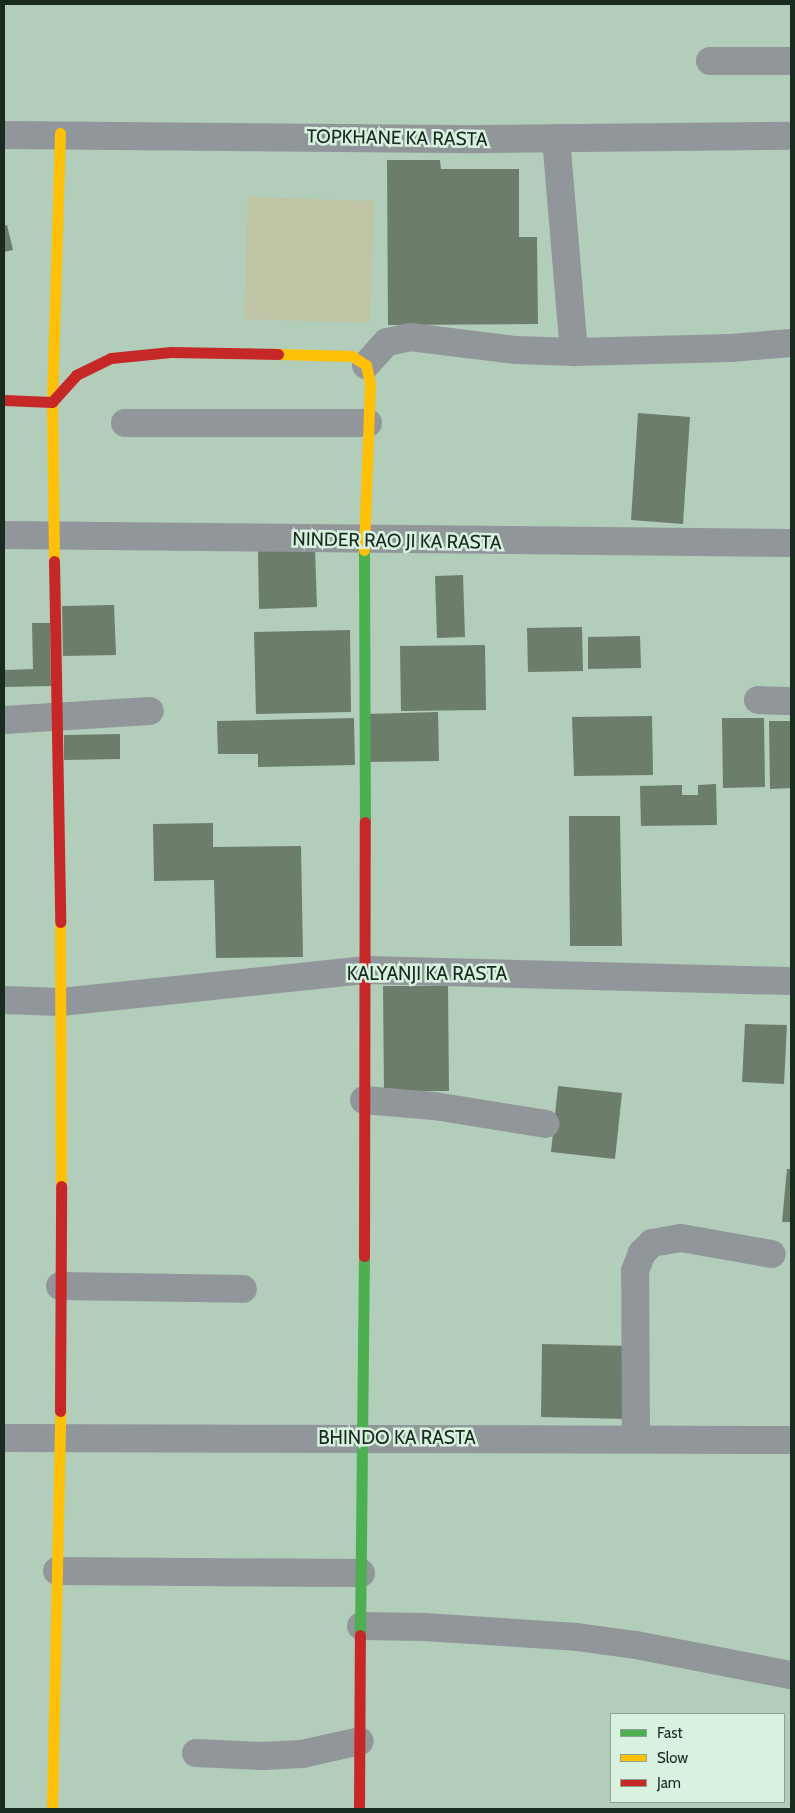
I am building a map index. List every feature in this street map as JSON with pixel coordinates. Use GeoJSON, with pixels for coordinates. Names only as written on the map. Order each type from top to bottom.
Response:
{"type":"FeatureCollection","features":[{"type":"Feature","properties":{"kind":"street"},"geometry":{"type":"LineString","coordinates":[[710,61],[791,61]]}},
{"type":"Feature","properties":{"kind":"street"},"geometry":{"type":"LineString","coordinates":[[52,1809],[60,1439],[61,1002],[52,402],[60,133]]}},
{"type":"Feature","properties":{"kind":"street","name":"TOPKHANE KA RASTA"},"geometry":{"type":"LineString","coordinates":[[4,135],[60,133],[556,138],[791,136]]}},
{"type":"Feature","properties":{"kind":"street"},"geometry":{"type":"LineString","coordinates":[[556,138],[574,352]]}},
{"type":"Feature","properties":{"kind":"street"},"geometry":{"type":"LineString","coordinates":[[366,365],[387,342],[410,336],[516,350],[574,352],[731,348],[791,343]]}},
{"type":"Feature","properties":{"kind":"street"},"geometry":{"type":"LineString","coordinates":[[4,400],[52,402],[76,376],[111,358],[171,352],[352,356],[366,365],[370,384],[364,541],[366,970],[359,1809]]}},
{"type":"Feature","properties":{"kind":"street"},"geometry":{"type":"LineString","coordinates":[[125,423],[368,423]]}},
{"type":"Feature","properties":{"kind":"street","name":"NINDER RAO JI KA RASTA"},"geometry":{"type":"LineString","coordinates":[[4,535],[364,541],[791,543]]}},
{"type":"Feature","properties":{"kind":"street"},"geometry":{"type":"LineString","coordinates":[[758,700],[791,701]]}},
{"type":"Feature","properties":{"kind":"street"},"geometry":{"type":"LineString","coordinates":[[4,720],[150,711]]}},
{"type":"Feature","properties":{"kind":"street","name":"KALYANJI KA RASTA"},"geometry":{"type":"LineString","coordinates":[[4,1000],[61,1002],[366,970],[791,981]]}},
{"type":"Feature","properties":{"kind":"street"},"geometry":{"type":"LineString","coordinates":[[364,1100],[434,1106],[546,1124]]}},
{"type":"Feature","properties":{"kind":"street"},"geometry":{"type":"LineString","coordinates":[[636,1438],[635,1271],[642,1253],[652,1243],[681,1238],[772,1254]]}},
{"type":"Feature","properties":{"kind":"street"},"geometry":{"type":"LineString","coordinates":[[60,1286],[243,1289]]}},
{"type":"Feature","properties":{"kind":"street","name":"BHINDO KA RASTA"},"geometry":{"type":"LineString","coordinates":[[4,1438],[363,1437],[791,1440]]}},
{"type":"Feature","properties":{"kind":"street"},"geometry":{"type":"LineString","coordinates":[[57,1571],[361,1573]]}},
{"type":"Feature","properties":{"kind":"street"},"geometry":{"type":"LineString","coordinates":[[361,1626],[424,1627],[636,1644],[791,1675]]}},
{"type":"Feature","properties":{"kind":"street"},"geometry":{"type":"LineString","coordinates":[[196,1753],[263,1756],[302,1754],[360,1741]]}},
{"type":"Feature","properties":{"kind":"green space"},"geometry":{"type":"Polygon","coordinates":[[[248,197],[374,201],[370,323],[244,319],[248,197]]]}},
{"type":"Feature","properties":{"kind":"building"},"geometry":{"type":"Polygon","coordinates":[[[387,160],[440,160],[441,169],[519,169],[519,237],[537,237],[538,324],[388,325],[387,160]]]}},
{"type":"Feature","properties":{"kind":"building"},"geometry":{"type":"Polygon","coordinates":[[[7,225],[13,250],[4,252],[4,226],[7,225]]]}},
{"type":"Feature","properties":{"kind":"building"},"geometry":{"type":"Polygon","coordinates":[[[638,413],[690,417],[683,524],[631,520],[638,413]]]}},
{"type":"Feature","properties":{"kind":"building"},"geometry":{"type":"Polygon","coordinates":[[[315,549],[317,607],[259,609],[258,550],[315,549]]]}},
{"type":"Feature","properties":{"kind":"building"},"geometry":{"type":"Polygon","coordinates":[[[463,575],[465,637],[437,638],[435,576],[463,575]]]}},
{"type":"Feature","properties":{"kind":"building"},"geometry":{"type":"Polygon","coordinates":[[[114,605],[116,655],[63,656],[62,606],[114,605]]]}},
{"type":"Feature","properties":{"kind":"building"},"geometry":{"type":"Polygon","coordinates":[[[32,623],[50,623],[51,686],[4,687],[4,670],[33,669],[32,623]]]}},
{"type":"Feature","properties":{"kind":"building"},"geometry":{"type":"Polygon","coordinates":[[[582,627],[583,671],[528,672],[527,628],[582,627]]]}},
{"type":"Feature","properties":{"kind":"building"},"geometry":{"type":"Polygon","coordinates":[[[350,630],[351,712],[256,714],[254,632],[350,630]]]}},
{"type":"Feature","properties":{"kind":"building"},"geometry":{"type":"Polygon","coordinates":[[[640,636],[641,668],[588,669],[588,637],[640,636]]]}},
{"type":"Feature","properties":{"kind":"building"},"geometry":{"type":"Polygon","coordinates":[[[485,645],[486,710],[401,711],[400,646],[485,645]]]}},
{"type":"Feature","properties":{"kind":"building"},"geometry":{"type":"Polygon","coordinates":[[[438,712],[439,761],[368,762],[367,714],[438,712]]]}},
{"type":"Feature","properties":{"kind":"building"},"geometry":{"type":"Polygon","coordinates":[[[652,716],[653,775],[574,776],[572,717],[652,716]]]}},
{"type":"Feature","properties":{"kind":"building"},"geometry":{"type":"Polygon","coordinates":[[[354,718],[355,765],[258,767],[258,754],[218,754],[217,721],[354,718]]]}},
{"type":"Feature","properties":{"kind":"building"},"geometry":{"type":"Polygon","coordinates":[[[722,718],[764,718],[765,787],[723,788],[722,718]]]}},
{"type":"Feature","properties":{"kind":"building"},"geometry":{"type":"Polygon","coordinates":[[[769,721],[791,721],[791,788],[770,789],[769,721]]]}},
{"type":"Feature","properties":{"kind":"building"},"geometry":{"type":"Polygon","coordinates":[[[120,734],[120,759],[64,760],[64,735],[120,734]]]}},
{"type":"Feature","properties":{"kind":"building"},"geometry":{"type":"Polygon","coordinates":[[[716,784],[717,825],[641,826],[640,786],[682,785],[682,795],[698,795],[698,785],[716,784]]]}},
{"type":"Feature","properties":{"kind":"building"},"geometry":{"type":"Polygon","coordinates":[[[569,816],[620,816],[622,946],[570,946],[569,816]]]}},
{"type":"Feature","properties":{"kind":"building"},"geometry":{"type":"Polygon","coordinates":[[[213,823],[213,847],[301,846],[303,957],[216,958],[214,880],[154,881],[153,824],[213,823]]]}},
{"type":"Feature","properties":{"kind":"building"},"geometry":{"type":"Polygon","coordinates":[[[383,986],[448,986],[449,1091],[384,1091],[383,986]]]}},
{"type":"Feature","properties":{"kind":"building"},"geometry":{"type":"Polygon","coordinates":[[[745,1024],[787,1025],[784,1084],[742,1082],[745,1024]]]}},
{"type":"Feature","properties":{"kind":"building"},"geometry":{"type":"Polygon","coordinates":[[[558,1086],[622,1093],[615,1159],[551,1152],[558,1086]]]}},
{"type":"Feature","properties":{"kind":"building"},"geometry":{"type":"Polygon","coordinates":[[[787,1169],[791,1169],[791,1222],[782,1222],[787,1169]]]}},
{"type":"Feature","properties":{"kind":"building"},"geometry":{"type":"Polygon","coordinates":[[[542,1344],[629,1346],[628,1419],[541,1417],[542,1344]]]}},
{"type":"Feature","properties":{"kind":"traffic: fast"},"geometry":{"type":"LineString","coordinates":[[364,550],[365,822]]}},
{"type":"Feature","properties":{"kind":"traffic: fast"},"geometry":{"type":"LineString","coordinates":[[360,1635],[364,1256]]}},
{"type":"Feature","properties":{"kind":"traffic: slow"},"geometry":{"type":"LineString","coordinates":[[54,561],[52,402],[60,133]]}},
{"type":"Feature","properties":{"kind":"traffic: slow"},"geometry":{"type":"LineString","coordinates":[[278,354],[352,356],[366,365],[370,384],[364,550]]}},
{"type":"Feature","properties":{"kind":"traffic: slow"},"geometry":{"type":"LineString","coordinates":[[60,922],[61,1186]]}},
{"type":"Feature","properties":{"kind":"traffic: slow"},"geometry":{"type":"LineString","coordinates":[[52,1809],[60,1411]]}},
{"type":"Feature","properties":{"kind":"traffic: jam"},"geometry":{"type":"LineString","coordinates":[[4,400],[52,402],[76,375],[111,358],[171,352],[278,354]]}},
{"type":"Feature","properties":{"kind":"traffic: jam"},"geometry":{"type":"LineString","coordinates":[[54,561],[60,922]]}},
{"type":"Feature","properties":{"kind":"traffic: jam"},"geometry":{"type":"LineString","coordinates":[[364,1256],[365,822]]}},
{"type":"Feature","properties":{"kind":"traffic: jam"},"geometry":{"type":"LineString","coordinates":[[60,1411],[61,1186]]}},
{"type":"Feature","properties":{"kind":"traffic: jam"},"geometry":{"type":"LineString","coordinates":[[359,1809],[360,1635]]}}]}
